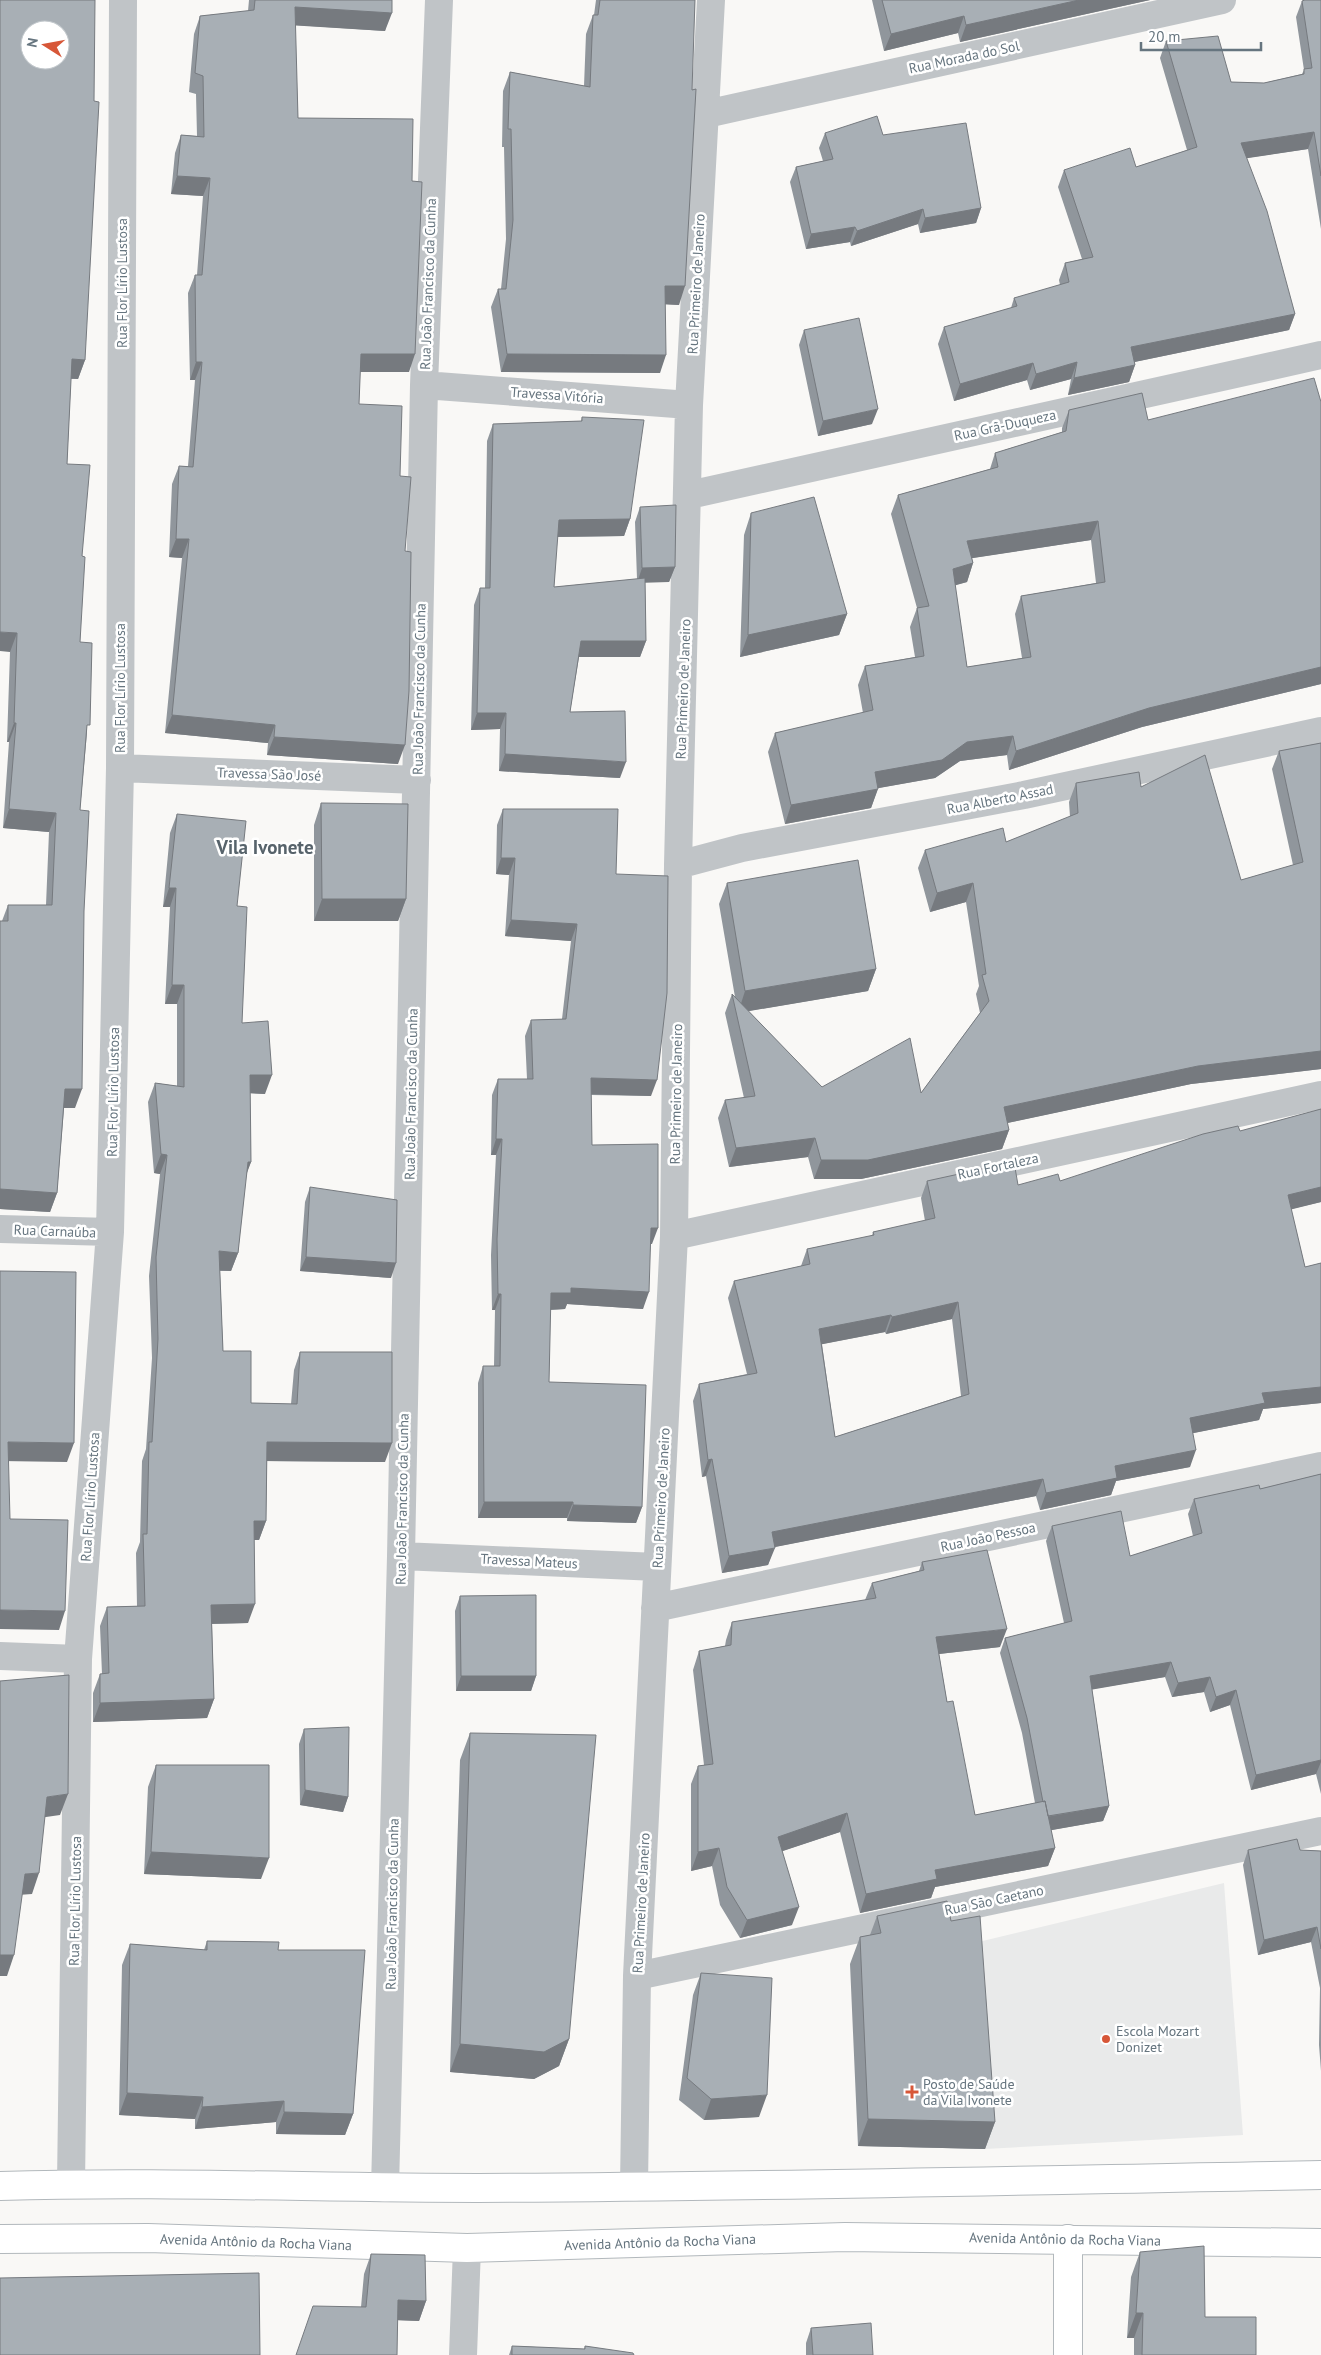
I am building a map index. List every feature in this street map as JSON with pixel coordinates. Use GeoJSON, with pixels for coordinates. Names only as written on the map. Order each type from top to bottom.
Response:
{"type":"FeatureCollection","features":[{"type":"Feature","properties":{"kind":"main road"},"geometry":{"type":"LineString","coordinates":[[0,2186],[71,2184],[386,2188],[634,2187],[1321,2175]]}},
{"type":"Feature","properties":{"kind":"main road","name":"Avenida Antônio da Rocha Viana"},"geometry":{"type":"LineString","coordinates":[[0,2239],[148,2238],[467,2248],[845,2237],[1321,2243]]}},
{"type":"Feature","properties":{"kind":"main road"},"geometry":{"type":"LineString","coordinates":[[1068,2239],[1068,2355]]}},
{"type":"Feature","properties":{"kind":"street","name":"Rua Flor Lírio Lustosa"},"geometry":{"type":"LineString","coordinates":[[71,2184],[78,1658],[110,1232],[120,768],[122,0]]}},
{"type":"Feature","properties":{"kind":"street","name":"Rua João Francisco da Cunha"},"geometry":{"type":"LineString","coordinates":[[386,2188],[401,1556],[424,385],[439,0]]}},
{"type":"Feature","properties":{"kind":"street","name":"Rua Primeiro de Janeiro"},"geometry":{"type":"LineString","coordinates":[[634,2187],[637,1976],[674,1236],[678,865],[689,495],[689,405],[711,0]]}},
{"type":"Feature","properties":{"kind":"street","name":"Rua Morada do Sol"},"geometry":{"type":"LineString","coordinates":[[706,114],[1222,0]]}},
{"type":"Feature","properties":{"kind":"street","name":"Rua Grã-Duqueza"},"geometry":{"type":"LineString","coordinates":[[689,495],[1321,355]]}},
{"type":"Feature","properties":{"kind":"street","name":"Travessa Vitória"},"geometry":{"type":"LineString","coordinates":[[424,385],[689,405]]}},
{"type":"Feature","properties":{"kind":"street","name":"Rua Alberto Assad"},"geometry":{"type":"LineString","coordinates":[[678,865],[742,848],[1024,795],[1321,731]]}},
{"type":"Feature","properties":{"kind":"street","name":"Travessa São José"},"geometry":{"type":"LineString","coordinates":[[120,768],[417,780]]}},
{"type":"Feature","properties":{"kind":"street","name":"Rua Fortaleza"},"geometry":{"type":"LineString","coordinates":[[674,1236],[1321,1095]]}},
{"type":"Feature","properties":{"kind":"street","name":"Rua Carnaúba"},"geometry":{"type":"LineString","coordinates":[[0,1229],[110,1232]]}},
{"type":"Feature","properties":{"kind":"street","name":"Rua João Pessoa"},"geometry":{"type":"LineString","coordinates":[[655,1608],[1321,1466]]}},
{"type":"Feature","properties":{"kind":"street","name":"Travessa Mateus"},"geometry":{"type":"LineString","coordinates":[[401,1556],[657,1567]]}},
{"type":"Feature","properties":{"kind":"street"},"geometry":{"type":"LineString","coordinates":[[0,1656],[78,1658]]}},
{"type":"Feature","properties":{"kind":"street","name":"Rua São Caetano"},"geometry":{"type":"LineString","coordinates":[[637,1976],[1321,1831]]}},
{"type":"Feature","properties":{"kind":"street"},"geometry":{"type":"LineString","coordinates":[[463,2355],[467,2248]]}},
{"type":"Feature","properties":{"kind":"shaded area","name":"Escola Mozart Donizet"},"geometry":{"type":"Polygon","coordinates":[[[1224,1883],[1243,2135],[985,2149],[970,1944],[1224,1883]]]}},
{"type":"Feature","properties":{"kind":"building"},"geometry":{"type":"Polygon","coordinates":[[[0,0],[95,0],[94,101],[99,102],[85,360],[72,359],[67,464],[90,465],[82,556],[85,557],[80,642],[92,643],[90,725],[87,725],[80,810],[89,811],[84,911],[82,1089],[65,1089],[57,1193],[0,1189],[0,921],[8,921],[8,905],[52,905],[56,813],[9,809],[16,723],[14,723],[17,633],[0,632],[0,0]]]}},
{"type":"Feature","properties":{"kind":"building"},"geometry":{"type":"Polygon","coordinates":[[[255,0],[392,0],[392,13],[295,7],[298,118],[413,119],[412,181],[422,182],[415,354],[361,354],[359,404],[402,406],[400,476],[411,477],[405,551],[411,552],[409,691],[405,745],[274,737],[275,725],[172,715],[189,539],[176,539],[179,466],[193,467],[202,362],[196,362],[195,275],[202,275],[210,178],[177,176],[181,135],[204,137],[203,76],[195,73],[200,16],[254,10],[255,0]]]}},
{"type":"Feature","properties":{"kind":"building"},"geometry":{"type":"Polygon","coordinates":[[[600,0],[695,0],[692,90],[696,89],[685,286],[665,286],[666,355],[507,354],[498,289],[506,289],[513,220],[511,129],[508,129],[510,72],[590,87],[593,15],[598,15],[600,0]]]}},
{"type":"Feature","properties":{"kind":"building"},"geometry":{"type":"Polygon","coordinates":[[[882,0],[1079,0],[966,25],[964,16],[891,34],[882,0]]]}},
{"type":"Feature","properties":{"kind":"building"},"geometry":{"type":"Polygon","coordinates":[[[1321,0],[1321,176],[1314,132],[1241,143],[1267,211],[1295,314],[1131,347],[1135,365],[1074,378],[1077,362],[1036,374],[1033,363],[960,384],[944,327],[1017,306],[1014,298],[1069,282],[1065,263],[1093,257],[1064,170],[1130,148],[1136,167],[1197,147],[1166,41],[1218,36],[1231,82],[1264,83],[1304,74],[1304,69],[1312,68],[1302,1],[1321,0]]]}},
{"type":"Feature","properties":{"kind":"building"},"geometry":{"type":"Polygon","coordinates":[[[877,116],[883,135],[966,123],[981,208],[925,218],[923,209],[857,231],[855,227],[811,234],[796,167],[833,159],[825,133],[877,116]]]}},
{"type":"Feature","properties":{"kind":"building"},"geometry":{"type":"Polygon","coordinates":[[[859,318],[878,409],[823,421],[804,330],[859,318]]]}},
{"type":"Feature","properties":{"kind":"building"},"geometry":{"type":"Polygon","coordinates":[[[1314,378],[1321,402],[1321,667],[1149,708],[1016,751],[1013,736],[967,742],[942,760],[875,772],[878,789],[791,805],[775,733],[873,710],[865,666],[924,656],[917,608],[929,606],[898,495],[998,467],[995,453],[1066,431],[1069,410],[1142,393],[1148,420],[1314,378]],[[1098,521],[967,541],[973,563],[953,569],[967,667],[1031,657],[1021,596],[1105,582],[1098,521]]]}},
{"type":"Feature","properties":{"kind":"building"},"geometry":{"type":"Polygon","coordinates":[[[582,417],[644,420],[630,519],[559,520],[554,587],[645,578],[646,641],[581,641],[570,712],[625,711],[626,762],[505,754],[506,713],[477,713],[480,588],[490,588],[493,424],[582,421],[582,417]]]}},
{"type":"Feature","properties":{"kind":"building"},"geometry":{"type":"Polygon","coordinates":[[[814,497],[847,614],[748,635],[751,513],[814,497]]]}},
{"type":"Feature","properties":{"kind":"building"},"geometry":{"type":"Polygon","coordinates":[[[676,505],[675,567],[642,568],[640,507],[676,505]]]}},
{"type":"Feature","properties":{"kind":"building"},"geometry":{"type":"Polygon","coordinates":[[[1321,743],[1321,1051],[1198,1066],[1004,1107],[1009,1130],[868,1160],[821,1160],[815,1138],[736,1148],[725,1100],[755,1096],[732,994],[822,1087],[910,1038],[921,1093],[989,1001],[982,975],[986,974],[973,883],[937,893],[925,850],[1003,828],[1006,842],[1078,813],[1076,783],[1139,772],[1141,787],[1205,755],[1241,880],[1303,862],[1279,751],[1321,743]]]}},
{"type":"Feature","properties":{"kind":"building"},"geometry":{"type":"Polygon","coordinates":[[[321,803],[408,804],[406,899],[322,899],[321,803]]]}},
{"type":"Feature","properties":{"kind":"building"},"geometry":{"type":"Polygon","coordinates":[[[503,809],[618,809],[616,874],[668,876],[667,993],[657,1080],[591,1078],[592,1145],[658,1144],[658,1228],[651,1228],[649,1292],[571,1288],[571,1293],[551,1293],[549,1382],[646,1385],[642,1507],[573,1505],[573,1502],[484,1502],[483,1366],[500,1366],[501,1294],[498,1294],[497,1239],[502,1139],[496,1139],[498,1079],[533,1079],[531,1020],[566,1019],[577,924],[511,920],[515,858],[501,858],[503,809]]]}},
{"type":"Feature","properties":{"kind":"building"},"geometry":{"type":"Polygon","coordinates":[[[177,814],[246,821],[237,906],[247,907],[242,1023],[268,1021],[272,1075],[250,1075],[251,1162],[248,1162],[238,1253],[219,1251],[223,1351],[251,1351],[251,1403],[297,1404],[300,1352],[392,1352],[392,1443],[267,1442],[266,1521],[254,1521],[255,1604],[211,1605],[214,1699],[100,1703],[100,1674],[109,1673],[107,1607],[145,1606],[143,1534],[147,1534],[149,1442],[152,1442],[158,1339],[156,1257],[167,1155],[161,1154],[155,1083],[184,1087],[184,985],[172,985],[176,888],[169,888],[177,814]]]}},
{"type":"Feature","properties":{"kind":"building"},"geometry":{"type":"Polygon","coordinates":[[[858,860],[876,969],[745,991],[727,883],[858,860]]]}},
{"type":"Feature","properties":{"kind":"building"},"geometry":{"type":"Polygon","coordinates":[[[1321,1109],[1321,1187],[1288,1195],[1305,1267],[1321,1263],[1321,1387],[1262,1393],[1265,1403],[1190,1418],[1196,1450],[1115,1466],[1117,1478],[1046,1493],[1043,1479],[772,1532],[775,1548],[729,1556],[712,1459],[708,1460],[699,1384],[757,1373],[734,1281],[810,1264],[807,1249],[874,1235],[873,1232],[935,1218],[927,1181],[1014,1162],[1018,1185],[1058,1174],[1060,1181],[1203,1134],[1238,1126],[1240,1131],[1321,1109]],[[958,1302],[892,1317],[891,1315],[819,1329],[835,1437],[969,1394],[958,1302]]]}},
{"type":"Feature","properties":{"kind":"building"},"geometry":{"type":"Polygon","coordinates":[[[310,1187],[397,1200],[396,1263],[306,1257],[310,1187]]]}},
{"type":"Feature","properties":{"kind":"building"},"geometry":{"type":"Polygon","coordinates":[[[0,1271],[76,1272],[74,1443],[8,1442],[10,1519],[68,1520],[65,1611],[0,1610],[0,1271]]]}},
{"type":"Feature","properties":{"kind":"building"},"geometry":{"type":"Polygon","coordinates":[[[1321,1474],[1321,1760],[1256,1775],[1236,1690],[1216,1697],[1210,1677],[1178,1683],[1171,1662],[1090,1676],[1109,1806],[1048,1816],[1045,1801],[1043,1802],[1027,1718],[1005,1638],[1072,1621],[1052,1526],[1121,1511],[1130,1556],[1202,1533],[1194,1499],[1259,1485],[1260,1489],[1321,1474]]]}},
{"type":"Feature","properties":{"kind":"building"},"geometry":{"type":"Polygon","coordinates":[[[987,1550],[1007,1629],[936,1637],[947,1702],[953,1701],[975,1815],[1045,1801],[1055,1848],[935,1870],[937,1879],[866,1894],[847,1813],[778,1837],[799,1907],[747,1920],[727,1887],[719,1848],[698,1852],[698,1766],[713,1764],[699,1651],[731,1645],[732,1622],[876,1598],[872,1583],[924,1570],[922,1562],[987,1550]]]}},
{"type":"Feature","properties":{"kind":"building"},"geometry":{"type":"Polygon","coordinates":[[[536,1595],[536,1676],[461,1676],[460,1596],[536,1595]]]}},
{"type":"Feature","properties":{"kind":"building"},"geometry":{"type":"Polygon","coordinates":[[[69,1675],[68,1794],[47,1797],[39,1873],[25,1874],[14,1955],[0,1955],[0,1681],[69,1675]]]}},
{"type":"Feature","properties":{"kind":"building"},"geometry":{"type":"Polygon","coordinates":[[[349,1727],[348,1797],[305,1790],[304,1729],[349,1727]]]}},
{"type":"Feature","properties":{"kind":"building"},"geometry":{"type":"Polygon","coordinates":[[[470,1733],[596,1735],[569,2039],[544,2052],[460,2044],[470,1733]]]}},
{"type":"Feature","properties":{"kind":"building"},"geometry":{"type":"Polygon","coordinates":[[[156,1765],[269,1765],[269,1858],[151,1852],[156,1765]]]}},
{"type":"Feature","properties":{"kind":"building"},"geometry":{"type":"Polygon","coordinates":[[[1297,1839],[1300,1850],[1321,1851],[1321,1949],[1317,1927],[1264,1940],[1248,1850],[1297,1839]]]}},
{"type":"Feature","properties":{"kind":"building"},"geometry":{"type":"Polygon","coordinates":[[[947,1901],[951,1921],[980,1916],[995,2122],[868,2119],[860,1937],[881,1933],[877,1916],[947,1901]]]}},
{"type":"Feature","properties":{"kind":"building"},"geometry":{"type":"Polygon","coordinates":[[[207,1941],[279,1942],[278,1950],[365,1950],[353,2114],[284,2112],[284,2101],[202,2107],[203,2097],[127,2093],[130,1944],[207,1950],[207,1941]]]}},
{"type":"Feature","properties":{"kind":"building"},"geometry":{"type":"Polygon","coordinates":[[[701,1973],[772,1978],[767,2095],[711,2099],[687,2078],[701,1973]]]}},
{"type":"Feature","properties":{"kind":"building"},"geometry":{"type":"Polygon","coordinates":[[[1204,2246],[1205,2317],[1256,2317],[1256,2355],[1142,2355],[1143,2313],[1136,2313],[1140,2252],[1204,2246]]]}},
{"type":"Feature","properties":{"kind":"building"},"geometry":{"type":"Polygon","coordinates":[[[371,2254],[425,2255],[426,2301],[398,2300],[397,2355],[296,2355],[313,2306],[366,2307],[371,2254]]]}},
{"type":"Feature","properties":{"kind":"building"},"geometry":{"type":"Polygon","coordinates":[[[259,2273],[260,2355],[0,2355],[0,2278],[259,2273]]]}},
{"type":"Feature","properties":{"kind":"building"},"geometry":{"type":"Polygon","coordinates":[[[871,2323],[873,2355],[813,2355],[811,2328],[871,2323]]]}},
{"type":"Feature","properties":{"kind":"building"},"geometry":{"type":"Polygon","coordinates":[[[512,2346],[585,2349],[585,2346],[633,2353],[634,2355],[512,2355],[512,2346]]]}},
{"type":"Feature","properties":{"kind":"place","name":"Escola Mozart Donizet"},"geometry":{"type":"Point","coordinates":[1106,2039]}},
{"type":"Feature","properties":{"kind":"place","name":"Posto de Saúde da Vila Ivonete"},"geometry":{"type":"Point","coordinates":[912,2092]}},
{"type":"Feature","properties":{"kind":"district","name":"Vila Ivonete"},"geometry":{"type":"Point","coordinates":[265,847]}}]}
